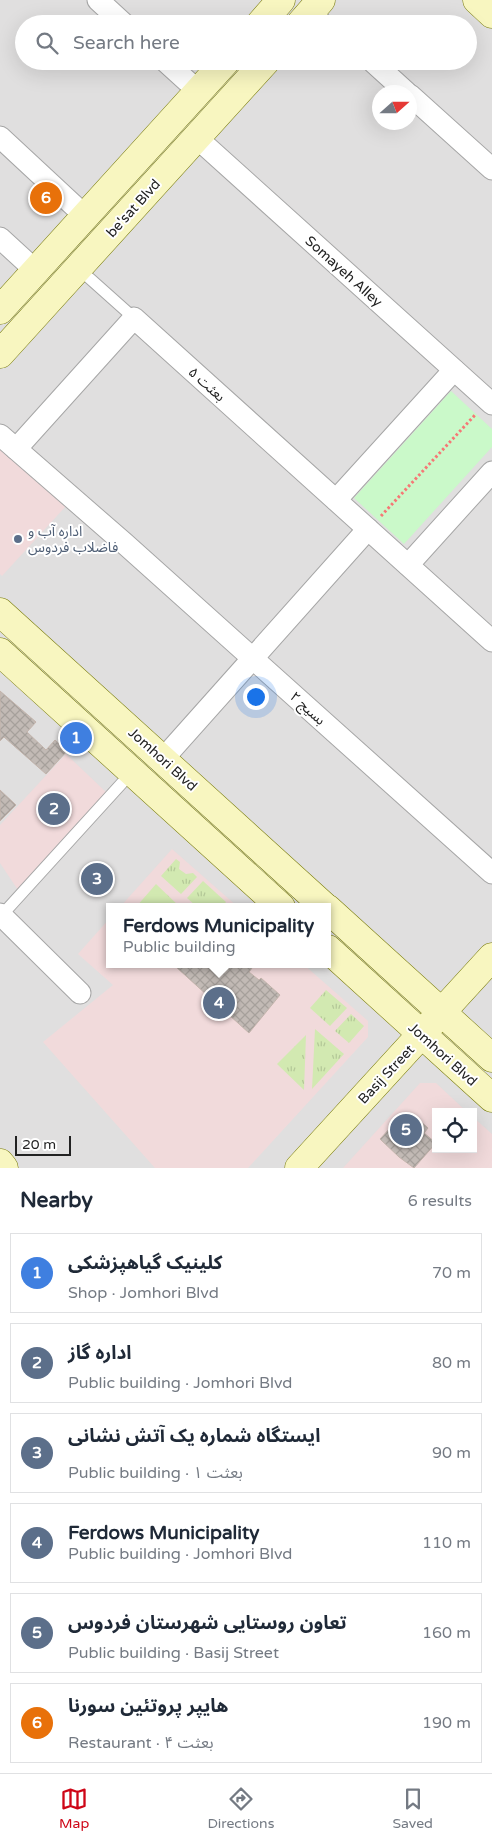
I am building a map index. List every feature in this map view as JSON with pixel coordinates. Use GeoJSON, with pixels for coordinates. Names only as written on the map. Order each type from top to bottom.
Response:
{"type":"FeatureCollection","features":[{"type":"Feature","properties":{"kind":"main road"},"geometry":{"type":"LineString","coordinates":[[268,15],[281,0]]}},
{"type":"Feature","properties":{"kind":"main road"},"geometry":{"type":"LineString","coordinates":[[477,0],[492,14]]}},
{"type":"Feature","properties":{"kind":"main road"},"geometry":{"type":"LineString","coordinates":[[0,310],[218,70]]}},
{"type":"Feature","properties":{"kind":"main road","name":"be'sat Blvd"},"geometry":{"type":"LineString","coordinates":[[0,354],[258,70]]}},
{"type":"Feature","properties":{"kind":"main road","name":"Jomhori Blvd"},"geometry":{"type":"LineString","coordinates":[[0,612],[321,903]]}},
{"type":"Feature","properties":{"kind":"main road"},"geometry":{"type":"LineString","coordinates":[[0,652],[277,903]]}},
{"type":"Feature","properties":{"kind":"main road","name":"Jomhori Blvd"},"geometry":{"type":"LineString","coordinates":[[331,913],[492,1058]]}},
{"type":"Feature","properties":{"kind":"main road","name":"Jomhori Blvd"},"geometry":{"type":"LineString","coordinates":[[331,952],[492,1098]]}},
{"type":"Feature","properties":{"kind":"main road","name":"Basij Street"},"geometry":{"type":"LineString","coordinates":[[299,1168],[492,957]]}},
{"type":"Feature","properties":{"kind":"main road"},"geometry":{"type":"LineString","coordinates":[[0,1163],[4,1168]]}},
{"type":"Feature","properties":{"kind":"street"},"geometry":{"type":"LineString","coordinates":[[98,0],[114,15]]}},
{"type":"Feature","properties":{"kind":"street"},"geometry":{"type":"LineString","coordinates":[[175,70],[198,91]]}},
{"type":"Feature","properties":{"kind":"street"},"geometry":{"type":"LineString","coordinates":[[381,70],[398,85]]}},
{"type":"Feature","properties":{"kind":"street"},"geometry":{"type":"LineString","coordinates":[[417,101],[492,169]]}},
{"type":"Feature","properties":{"kind":"street"},"geometry":{"type":"LineString","coordinates":[[0,137],[86,216]]}},
{"type":"Feature","properties":{"kind":"street","name":"Somayeh Alley"},"geometry":{"type":"LineString","coordinates":[[196,138],[454,370],[491,400]]}},
{"type":"Feature","properties":{"kind":"street"},"geometry":{"type":"LineString","coordinates":[[0,238],[36,271]]}},
{"type":"Feature","properties":{"kind":"street"},"geometry":{"type":"LineString","coordinates":[[16,449],[134,318]]}},
{"type":"Feature","properties":{"kind":"street","name":"بعثت ۵"},"geometry":{"type":"LineString","coordinates":[[134,318],[492,641]]}},
{"type":"Feature","properties":{"kind":"street"},"geometry":{"type":"LineString","coordinates":[[336,500],[454,370]]}},
{"type":"Feature","properties":{"kind":"street","name":"بسیج ۲"},"geometry":{"type":"LineString","coordinates":[[0,435],[124,543],[492,872]]}},
{"type":"Feature","properties":{"kind":"street"},"geometry":{"type":"LineString","coordinates":[[408,565],[492,472]]}},
{"type":"Feature","properties":{"kind":"street"},"geometry":{"type":"LineString","coordinates":[[163,759],[368,530]]}},
{"type":"Feature","properties":{"kind":"street"},"geometry":{"type":"LineString","coordinates":[[1,915],[80,994]]}},
{"type":"Feature","properties":{"kind":"lane","name":"بعثت ۵"},"geometry":{"type":"LineString","coordinates":[[78,268],[134,318]]}},
{"type":"Feature","properties":{"kind":"lane"},"geometry":{"type":"LineString","coordinates":[[1,915],[132,772]]}},
{"type":"Feature","properties":{"kind":"path"},"geometry":{"type":"LineString","coordinates":[[368,530],[491,400]]}},
{"type":"Feature","properties":{"kind":"shaded area"},"geometry":{"type":"Polygon","coordinates":[[[0,0],[492,0],[492,1168],[0,1168],[0,0]]]}},
{"type":"Feature","properties":{"kind":"shaded area","name":"اداره آب و فاضلاب فردوس"},"geometry":{"type":"Polygon","coordinates":[[[0,448],[67,505],[2,576],[0,574],[0,448]]]}},
{"type":"Feature","properties":{"kind":"shaded area"},"geometry":{"type":"Polygon","coordinates":[[[66,754],[107,793],[18,890],[0,863],[0,825],[66,754]]]}},
{"type":"Feature","properties":{"kind":"shaded area"},"geometry":{"type":"Polygon","coordinates":[[[172,849],[233,903],[124,903],[172,849]]]}},
{"type":"Feature","properties":{"kind":"shaded area"},"geometry":{"type":"Polygon","coordinates":[[[106,922],[106,968],[308,968],[368,1021],[368,1037],[248,1168],[155,1168],[43,1042],[113,985],[78,954],[106,922]]]}},
{"type":"Feature","properties":{"kind":"shaded area"},"geometry":{"type":"Polygon","coordinates":[[[420,1083],[436,1083],[463,1108],[432,1108],[432,1153],[477,1153],[477,1121],[492,1134],[492,1168],[343,1168],[420,1083]]]}},
{"type":"Feature","properties":{"kind":"green space"},"geometry":{"type":"Polygon","coordinates":[[[451,391],[492,429],[492,447],[404,544],[354,498],[451,391]]]}},
{"type":"Feature","properties":{"kind":"green space"},"geometry":{"type":"Polygon","coordinates":[[[176,859],[180,862],[179,869],[186,874],[193,873],[197,877],[181,894],[161,876],[176,859]]]}},
{"type":"Feature","properties":{"kind":"green space"},"geometry":{"type":"Polygon","coordinates":[[[203,881],[226,902],[193,903],[187,898],[203,881]]]}},
{"type":"Feature","properties":{"kind":"green space"},"geometry":{"type":"Polygon","coordinates":[[[156,884],[176,903],[139,903],[156,884]]]}},
{"type":"Feature","properties":{"kind":"green space"},"geometry":{"type":"Polygon","coordinates":[[[326,990],[347,1008],[330,1026],[310,1008],[326,990]]]}},
{"type":"Feature","properties":{"kind":"green space"},"geometry":{"type":"Polygon","coordinates":[[[351,1014],[364,1026],[349,1043],[335,1031],[351,1014]]]}},
{"type":"Feature","properties":{"kind":"green space"},"geometry":{"type":"Polygon","coordinates":[[[315,1029],[344,1054],[312,1089],[315,1029]]]}},
{"type":"Feature","properties":{"kind":"green space"},"geometry":{"type":"Polygon","coordinates":[[[306,1035],[304,1090],[277,1064],[306,1035]]]}},
{"type":"Feature","properties":{"kind":"building"},"geometry":{"type":"Polygon","coordinates":[[[0,691],[36,722],[27,732],[46,750],[55,740],[67,751],[46,774],[4,737],[0,741],[0,691]]]}},
{"type":"Feature","properties":{"kind":"building"},"geometry":{"type":"Polygon","coordinates":[[[0,790],[16,805],[0,821],[0,790]]]}},
{"type":"Feature","properties":{"kind":"building"},"geometry":{"type":"Polygon","coordinates":[[[177,968],[252,968],[249,972],[259,980],[261,978],[280,995],[249,1033],[177,968]]]}},
{"type":"Feature","properties":{"kind":"building"},"geometry":{"type":"Polygon","coordinates":[[[404,1113],[415,1124],[419,1120],[428,1128],[424,1133],[432,1140],[432,1148],[414,1168],[380,1139],[404,1113]]]}},
{"type":"Feature","properties":{"kind":"place","name":"هایپر پروتئین سورنا"},"geometry":{"type":"Point","coordinates":[46,198]}},
{"type":"Feature","properties":{"kind":"place","name":"اداره آب و فاضلاب فردوس"},"geometry":{"type":"Point","coordinates":[18,539]}},
{"type":"Feature","properties":{"kind":"place","name":"کلینیک گیاهپزشکی"},"geometry":{"type":"Point","coordinates":[76,738]}},
{"type":"Feature","properties":{"kind":"place","name":"اداره گاز"},"geometry":{"type":"Point","coordinates":[54,809]}},
{"type":"Feature","properties":{"kind":"place","name":"ایستگاه شماره یک آتش نشانی"},"geometry":{"type":"Point","coordinates":[97,879]}},
{"type":"Feature","properties":{"kind":"place","name":"Ferdows Municipality"},"geometry":{"type":"Point","coordinates":[219,1003]}},
{"type":"Feature","properties":{"kind":"place","name":"تعاون روستایی شهرستان فردوس"},"geometry":{"type":"Point","coordinates":[406,1130]}}]}
